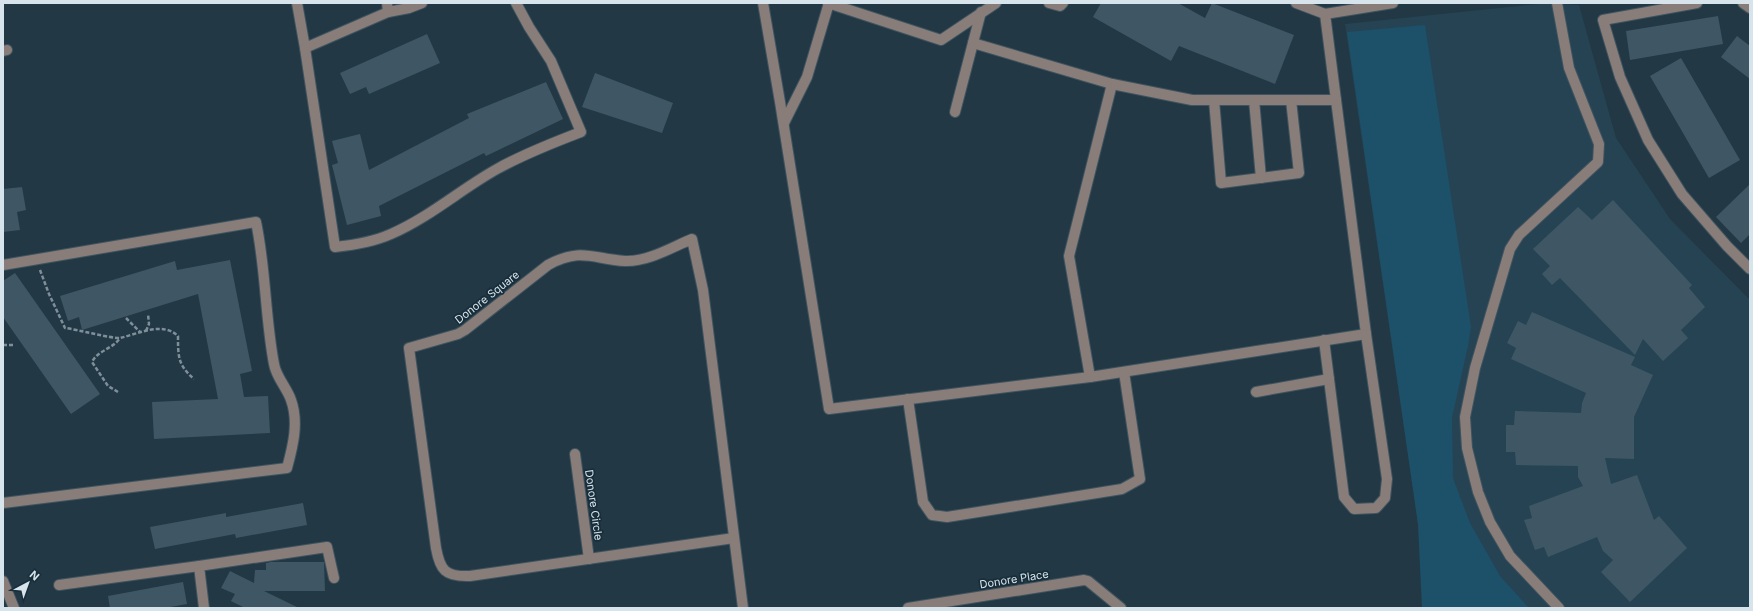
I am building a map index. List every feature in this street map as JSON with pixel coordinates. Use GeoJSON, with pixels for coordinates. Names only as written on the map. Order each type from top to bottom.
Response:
{"type":"FeatureCollection","features":[{"type":"Feature","properties":{"kind":"street"},"geometry":{"type":"LineString","coordinates":[[297,3],[335,247],[363,244],[391,234],[442,206],[496,169],[541,146],[581,132],[551,61],[529,27],[516,3]]}},
{"type":"Feature","properties":{"kind":"street"},"geometry":{"type":"LineString","coordinates":[[304,48],[388,7],[409,8],[422,3]]}},
{"type":"Feature","properties":{"kind":"street"},"geometry":{"type":"LineString","coordinates":[[763,3],[784,123],[829,409],[1090,377],[1366,334]]}},
{"type":"Feature","properties":{"kind":"street"},"geometry":{"type":"LineString","coordinates":[[784,123],[807,77],[829,3],[941,40],[996,3]]}},
{"type":"Feature","properties":{"kind":"street"},"geometry":{"type":"LineString","coordinates":[[1048,3],[1060,6],[1063,3]]}},
{"type":"Feature","properties":{"kind":"street"},"geometry":{"type":"LineString","coordinates":[[1296,3],[1325,14],[1393,3]]}},
{"type":"Feature","properties":{"kind":"street"},"geometry":{"type":"LineString","coordinates":[[1557,3],[1569,68],[1599,144],[1598,162],[1520,235],[1510,249],[1475,368],[1465,417],[1467,448],[1478,492],[1490,522],[1510,556],[1559,608]]}},
{"type":"Feature","properties":{"kind":"street"},"geometry":{"type":"LineString","coordinates":[[1697,3],[1603,20],[1620,77],[1648,140],[1682,194],[1726,246],[1750,269]]}},
{"type":"Feature","properties":{"kind":"street"},"geometry":{"type":"LineString","coordinates":[[1743,3],[1750,8]]}},
{"type":"Feature","properties":{"kind":"street"},"geometry":{"type":"LineString","coordinates":[[955,112],[981,12]]}},
{"type":"Feature","properties":{"kind":"street"},"geometry":{"type":"LineString","coordinates":[[1324,340],[1344,497],[1354,509],[1376,508],[1385,498],[1387,479],[1366,334],[1325,14]]}},
{"type":"Feature","properties":{"kind":"street"},"geometry":{"type":"LineString","coordinates":[[972,43],[1112,84],[1192,100],[1336,100]]}},
{"type":"Feature","properties":{"kind":"street"},"geometry":{"type":"LineString","coordinates":[[1090,377],[1069,256],[1112,84]]}},
{"type":"Feature","properties":{"kind":"street"},"geometry":{"type":"LineString","coordinates":[[1214,100],[1221,183],[1299,173],[1291,100]]}},
{"type":"Feature","properties":{"kind":"street"},"geometry":{"type":"LineString","coordinates":[[1254,100],[1261,178]]}},
{"type":"Feature","properties":{"kind":"street"},"geometry":{"type":"LineString","coordinates":[[3,265],[256,222],[261,249],[264,288],[274,366],[292,400],[296,433],[288,468],[3,503]]}},
{"type":"Feature","properties":{"kind":"street","name":"Donore Square"},"geometry":{"type":"LineString","coordinates":[[734,538],[460,577],[451,574],[439,564],[409,348],[458,334],[465,330],[548,265],[562,258],[581,254],[626,261],[637,260],[651,256],[692,238],[702,290],[734,538],[743,608]]}},
{"type":"Feature","properties":{"kind":"street"},"geometry":{"type":"LineString","coordinates":[[908,399],[923,502],[932,515],[947,516],[1122,489],[1140,479],[1124,372]]}},
{"type":"Feature","properties":{"kind":"street"},"geometry":{"type":"LineString","coordinates":[[1256,392],[1329,379]]}},
{"type":"Feature","properties":{"kind":"street","name":"Donore Circle"},"geometry":{"type":"LineString","coordinates":[[575,454],[589,559]]}},
{"type":"Feature","properties":{"kind":"street"},"geometry":{"type":"LineString","coordinates":[[59,585],[327,547],[334,578]]}},
{"type":"Feature","properties":{"kind":"street"},"geometry":{"type":"LineString","coordinates":[[199,566],[204,608]]}},
{"type":"Feature","properties":{"kind":"street","name":"Donore Place"},"geometry":{"type":"LineString","coordinates":[[908,608],[1084,580],[1088,581],[1118,605]]}},
{"type":"Feature","properties":{"kind":"street"},"geometry":{"type":"LineString","coordinates":[[3,581],[14,608]]}},
{"type":"Feature","properties":{"kind":"path"},"geometry":{"type":"LineString","coordinates":[[36,260],[49,294],[65,328],[120,338]]}},
{"type":"Feature","properties":{"kind":"path"},"geometry":{"type":"LineString","coordinates":[[146,331],[149,324],[148,314]]}},
{"type":"Feature","properties":{"kind":"path"},"geometry":{"type":"LineString","coordinates":[[126,318],[140,333]]}},
{"type":"Feature","properties":{"kind":"path"},"geometry":{"type":"LineString","coordinates":[[118,392],[108,386],[92,362],[97,354],[112,346],[120,338],[136,332],[140,333],[164,329],[172,330],[178,336],[179,359],[182,367],[194,379]]}},
{"type":"Feature","properties":{"kind":"path"},"geometry":{"type":"LineString","coordinates":[[3,345],[14,345]]}},
{"type":"Feature","properties":{"kind":"shaded area"},"geometry":{"type":"Polygon","coordinates":[[[1548,3],[1579,5],[1616,138],[1670,219],[1750,300],[1750,608],[1497,608],[1418,524],[1345,24],[1548,3]]]}},
{"type":"Feature","properties":{"kind":"shaded area"},"geometry":{"type":"Polygon","coordinates":[[[1425,25],[1471,327],[1452,418],[1453,478],[1470,523],[1500,576],[1529,608],[1422,608],[1418,524],[1347,32],[1425,25]]]}},
{"type":"Feature","properties":{"kind":"building"},"geometry":{"type":"Polygon","coordinates":[[[1101,3],[1178,3],[1205,18],[1212,3],[1294,35],[1275,84],[1179,46],[1171,61],[1093,17],[1101,3]]]}},
{"type":"Feature","properties":{"kind":"building"},"geometry":{"type":"Polygon","coordinates":[[[1718,16],[1723,44],[1630,60],[1626,31],[1718,16]]]}},
{"type":"Feature","properties":{"kind":"building"},"geometry":{"type":"Polygon","coordinates":[[[427,34],[440,63],[369,94],[366,87],[350,94],[340,73],[427,34]]]}},
{"type":"Feature","properties":{"kind":"building"},"geometry":{"type":"Polygon","coordinates":[[[1737,36],[1750,46],[1750,79],[1721,57],[1737,36]]]}},
{"type":"Feature","properties":{"kind":"building"},"geometry":{"type":"Polygon","coordinates":[[[1681,58],[1740,160],[1709,178],[1650,76],[1681,58]]]}},
{"type":"Feature","properties":{"kind":"building"},"geometry":{"type":"Polygon","coordinates":[[[595,73],[673,103],[662,133],[582,107],[595,73]]]}},
{"type":"Feature","properties":{"kind":"building"},"geometry":{"type":"Polygon","coordinates":[[[546,82],[563,119],[486,156],[484,153],[379,206],[381,216],[347,225],[332,165],[338,163],[332,141],[360,134],[369,170],[469,118],[467,114],[546,82]]]}},
{"type":"Feature","properties":{"kind":"building"},"geometry":{"type":"Polygon","coordinates":[[[1750,184],[1750,234],[1741,243],[1716,217],[1750,184]]]}},
{"type":"Feature","properties":{"kind":"building"},"geometry":{"type":"Polygon","coordinates":[[[22,187],[26,210],[17,212],[20,230],[3,232],[3,189],[22,187]]]}},
{"type":"Feature","properties":{"kind":"building"},"geometry":{"type":"Polygon","coordinates":[[[1613,200],[1692,285],[1689,288],[1705,307],[1681,330],[1688,338],[1663,361],[1643,339],[1635,355],[1560,278],[1552,285],[1542,274],[1550,266],[1533,249],[1578,207],[1592,220],[1613,200]]]}},
{"type":"Feature","properties":{"kind":"building"},"geometry":{"type":"Polygon","coordinates":[[[230,260],[252,371],[240,374],[244,397],[268,396],[270,433],[154,439],[152,402],[218,399],[198,294],[82,330],[79,317],[68,321],[60,296],[175,261],[177,270],[230,260]]]}},
{"type":"Feature","properties":{"kind":"building"},"geometry":{"type":"Polygon","coordinates":[[[15,273],[100,394],[71,414],[3,317],[3,281],[15,273]]]}},
{"type":"Feature","properties":{"kind":"building"},"geometry":{"type":"Polygon","coordinates":[[[1532,312],[1635,357],[1631,365],[1653,375],[1634,417],[1634,459],[1605,458],[1611,484],[1637,475],[1654,520],[1659,516],[1687,548],[1630,602],[1601,572],[1613,560],[1603,551],[1597,537],[1548,557],[1544,547],[1535,550],[1524,520],[1532,518],[1529,506],[1583,486],[1578,477],[1578,466],[1516,465],[1515,452],[1506,452],[1506,425],[1514,425],[1515,411],[1581,413],[1582,403],[1586,393],[1511,359],[1516,348],[1507,343],[1518,321],[1526,325],[1532,312]]]}},
{"type":"Feature","properties":{"kind":"building"},"geometry":{"type":"Polygon","coordinates":[[[303,503],[307,525],[236,538],[235,534],[155,549],[150,527],[226,513],[226,517],[303,503]]]}},
{"type":"Feature","properties":{"kind":"building"},"geometry":{"type":"Polygon","coordinates":[[[324,562],[325,591],[264,591],[299,608],[245,608],[231,601],[235,594],[221,588],[230,571],[254,583],[255,570],[266,570],[266,563],[324,562]]]}},
{"type":"Feature","properties":{"kind":"building"},"geometry":{"type":"Polygon","coordinates":[[[183,582],[187,604],[165,608],[110,608],[108,596],[183,582]]]}}]}
